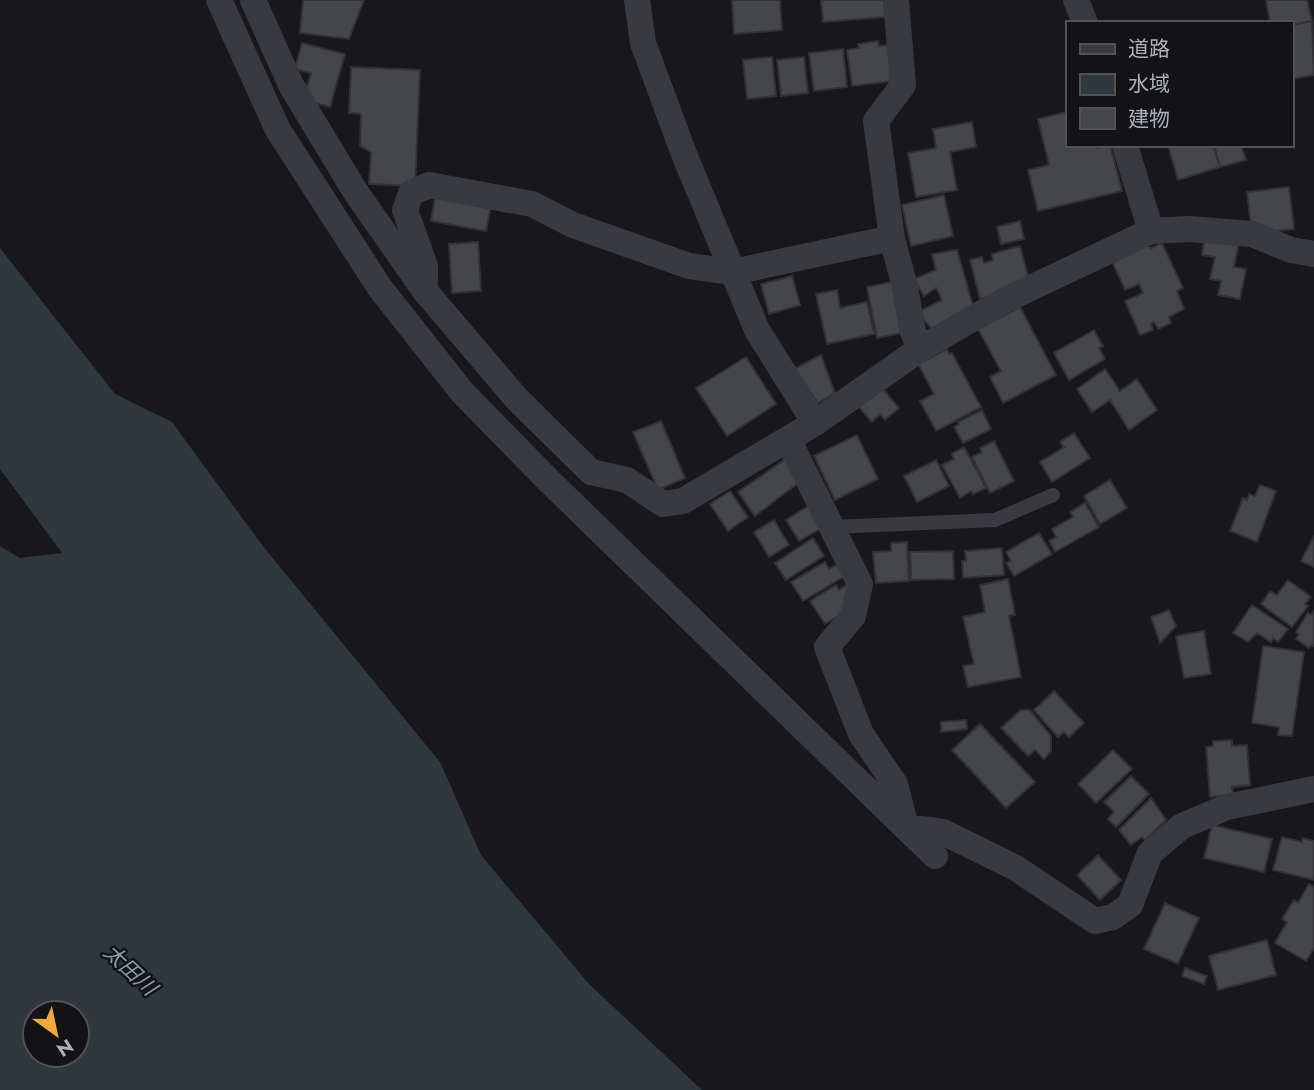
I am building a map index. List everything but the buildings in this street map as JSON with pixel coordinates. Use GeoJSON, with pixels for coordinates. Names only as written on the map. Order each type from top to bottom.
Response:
{"type":"FeatureCollection","features":[{"type":"Feature","properties":{"kind":"street"},"geometry":{"type":"LineString","coordinates":[[219,0],[278,131],[380,288],[462,392],[548,480],[935,856]]}},
{"type":"Feature","properties":{"kind":"street"},"geometry":{"type":"LineString","coordinates":[[253,0],[291,85],[355,191],[425,291],[517,399],[591,472],[627,480],[663,504],[683,501],[815,423],[920,349],[1003,301],[1151,231],[1189,229],[1252,234],[1291,250],[1314,254]]}},
{"type":"Feature","properties":{"kind":"street"},"geometry":{"type":"LineString","coordinates":[[636,0],[643,43],[684,154],[757,330],[815,423]]}},
{"type":"Feature","properties":{"kind":"street"},"geometry":{"type":"LineString","coordinates":[[896,0],[903,85],[876,121],[892,239],[920,349]]}},
{"type":"Feature","properties":{"kind":"street"},"geometry":{"type":"LineString","coordinates":[[1076,0],[1083,21]]}},
{"type":"Feature","properties":{"kind":"street"},"geometry":{"type":"LineString","coordinates":[[1126,147],[1151,231]]}},
{"type":"Feature","properties":{"kind":"street"},"geometry":{"type":"LineString","coordinates":[[425,291],[425,266],[405,210],[411,193],[429,185],[533,204],[572,225],[689,266],[733,272],[892,239]]}},
{"type":"Feature","properties":{"kind":"street"},"geometry":{"type":"LineString","coordinates":[[788,439],[860,583],[853,616],[827,647],[861,734],[895,784],[906,827]]}},
{"type":"Feature","properties":{"kind":"street"},"geometry":{"type":"LineString","coordinates":[[906,827],[943,832],[1016,868],[1094,921],[1113,917],[1130,905],[1150,853],[1182,827],[1227,807],[1314,789]]}},
{"type":"Feature","properties":{"kind":"lane"},"geometry":{"type":"LineString","coordinates":[[832,527],[995,520],[1054,495]]}},
{"type":"Feature","properties":{"kind":"water","name":"太田川"},"geometry":{"type":"Polygon","coordinates":[[[0,248],[115,394],[172,422],[262,545],[440,762],[481,855],[589,984],[702,1090],[0,1090],[0,546],[20,558],[62,553],[0,469],[0,248]]]}}]}
